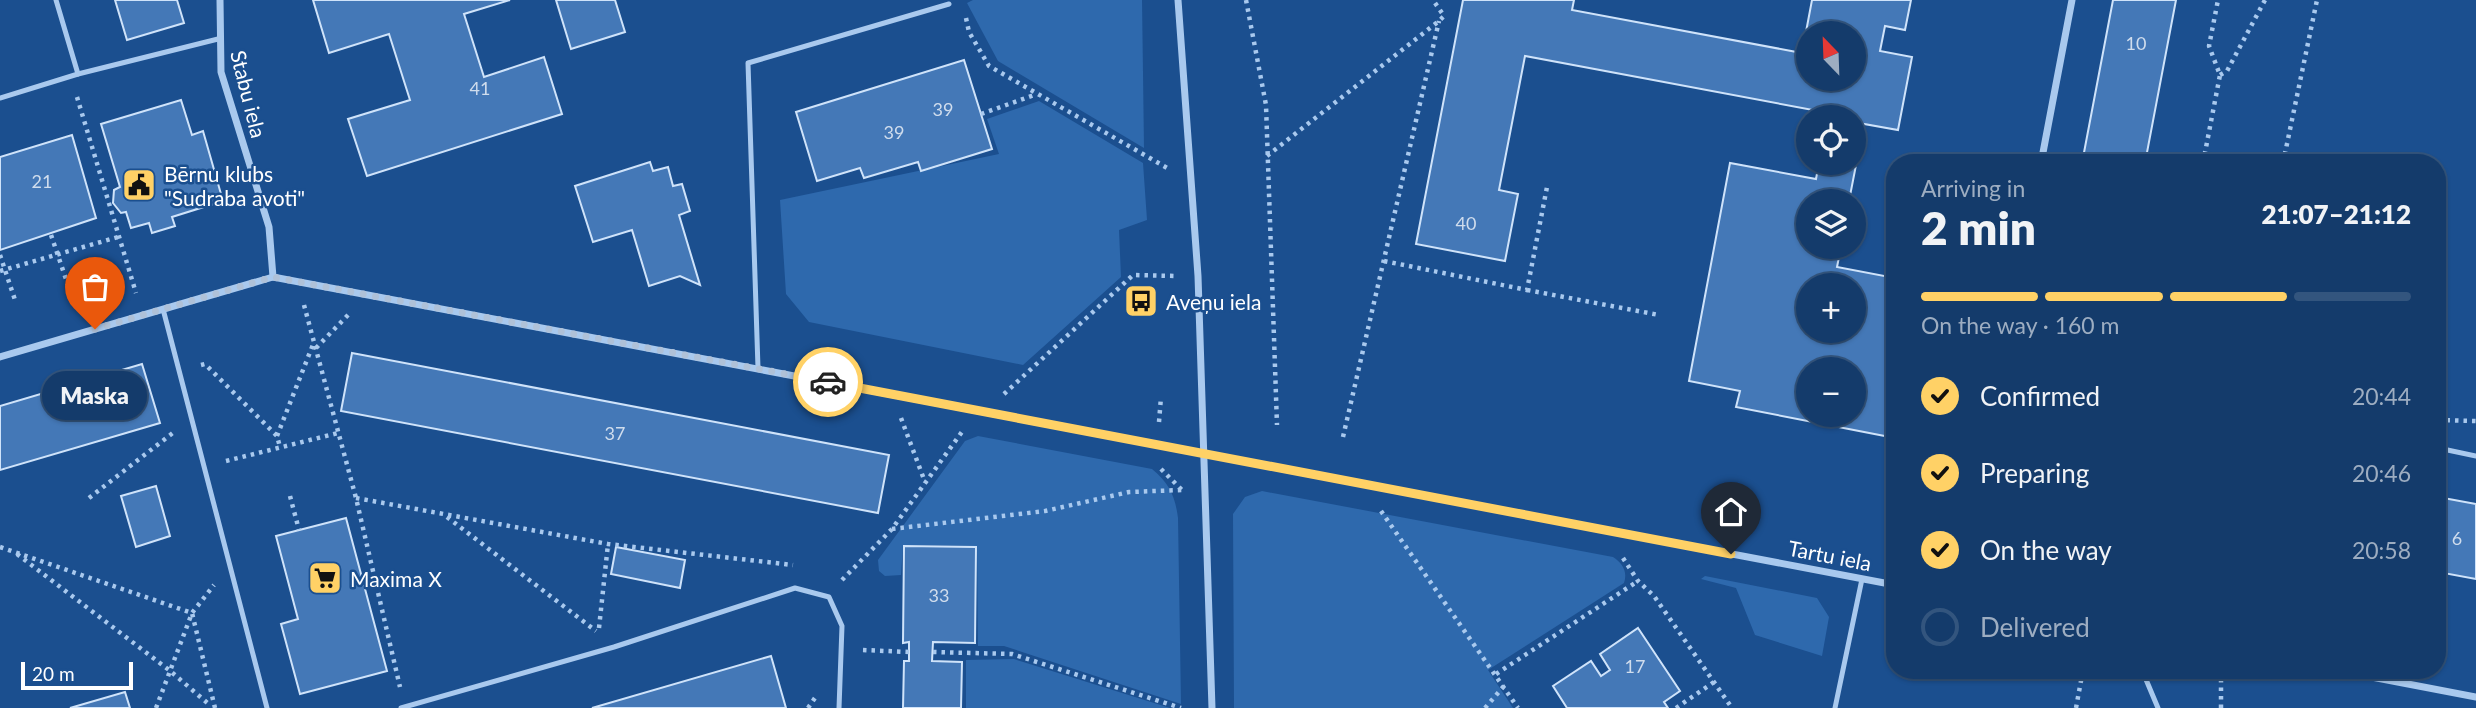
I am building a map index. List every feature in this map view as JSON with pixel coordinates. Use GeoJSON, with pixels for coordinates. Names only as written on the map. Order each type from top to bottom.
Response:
{"type":"FeatureCollection","features":[{"type":"Feature","properties":{"kind":"street","name":"Stabu iela"},"geometry":{"type":"LineString","coordinates":[[220,0],[218,39],[221,72],[270,227],[273,277]]}},
{"type":"Feature","properties":{"kind":"street"},"geometry":{"type":"LineString","coordinates":[[1178,0],[1198,276],[1212,708]]}},
{"type":"Feature","properties":{"kind":"street"},"geometry":{"type":"LineString","coordinates":[[2042,154],[2072,0]]}},
{"type":"Feature","properties":{"kind":"street"},"geometry":{"type":"LineString","coordinates":[[0,357],[273,277]]}},
{"type":"Feature","properties":{"kind":"street","name":"Tartu iela"},"geometry":{"type":"LineString","coordinates":[[273,277],[1204,452],[1886,584]]}},
{"type":"Feature","properties":{"kind":"street"},"geometry":{"type":"LineString","coordinates":[[2382,679],[2476,697]]}},
{"type":"Feature","properties":{"kind":"lane"},"geometry":{"type":"LineString","coordinates":[[57,0],[75,75]]}},
{"type":"Feature","properties":{"kind":"lane"},"geometry":{"type":"LineString","coordinates":[[758,368],[748,63],[948,4]]}},
{"type":"Feature","properties":{"kind":"lane"},"geometry":{"type":"LineString","coordinates":[[0,98],[75,75],[218,39]]}},
{"type":"Feature","properties":{"kind":"lane"},"geometry":{"type":"LineString","coordinates":[[163,309],[267,708]]}},
{"type":"Feature","properties":{"kind":"lane"},"geometry":{"type":"LineString","coordinates":[[2446,450],[2476,456]]}},
{"type":"Feature","properties":{"kind":"lane"},"geometry":{"type":"LineString","coordinates":[[1835,708],[1862,579]]}},
{"type":"Feature","properties":{"kind":"lane"},"geometry":{"type":"LineString","coordinates":[[403,708],[614,647],[795,588],[829,597],[842,626],[839,708]]}},
{"type":"Feature","properties":{"kind":"lane"},"geometry":{"type":"LineString","coordinates":[[2146,679],[2158,708]]}},
{"type":"Feature","properties":{"kind":"path"},"geometry":{"type":"LineString","coordinates":[[1246,0],[1266,105],[1277,425]]}},
{"type":"Feature","properties":{"kind":"path"},"geometry":{"type":"LineString","coordinates":[[1268,156],[1444,16],[1433,0]]}},
{"type":"Feature","properties":{"kind":"path"},"geometry":{"type":"LineString","coordinates":[[2205,154],[2220,75],[2209,46],[2218,0]]}},
{"type":"Feature","properties":{"kind":"path"},"geometry":{"type":"LineString","coordinates":[[2220,75],[2227,71],[2265,0]]}},
{"type":"Feature","properties":{"kind":"path"},"geometry":{"type":"LineString","coordinates":[[2285,154],[2317,0]]}},
{"type":"Feature","properties":{"kind":"path"},"geometry":{"type":"LineString","coordinates":[[964,11],[969,32],[989,66],[1189,180]]}},
{"type":"Feature","properties":{"kind":"path"},"geometry":{"type":"LineString","coordinates":[[1343,437],[1439,20]]}},
{"type":"Feature","properties":{"kind":"path"},"geometry":{"type":"LineString","coordinates":[[75,75],[118,237],[129,268]]}},
{"type":"Feature","properties":{"kind":"path"},"geometry":{"type":"LineString","coordinates":[[981,114],[1037,94]]}},
{"type":"Feature","properties":{"kind":"path"},"geometry":{"type":"LineString","coordinates":[[1527,290],[1547,187]]}},
{"type":"Feature","properties":{"kind":"path"},"geometry":{"type":"LineString","coordinates":[[51,235],[68,285]]}},
{"type":"Feature","properties":{"kind":"path"},"geometry":{"type":"LineString","coordinates":[[3,270],[118,237]]}},
{"type":"Feature","properties":{"kind":"path"},"geometry":{"type":"LineString","coordinates":[[0,255],[15,300]]}},
{"type":"Feature","properties":{"kind":"path"},"geometry":{"type":"LineString","coordinates":[[1384,261],[1659,315]]}},
{"type":"Feature","properties":{"kind":"path"},"geometry":{"type":"LineString","coordinates":[[1001,397],[1133,275],[1198,276]]}},
{"type":"Feature","properties":{"kind":"path"},"geometry":{"type":"LineString","coordinates":[[297,280],[356,498],[403,708]]}},
{"type":"Feature","properties":{"kind":"path"},"geometry":{"type":"LineString","coordinates":[[316,349],[369,294]]}},
{"type":"Feature","properties":{"kind":"path"},"geometry":{"type":"LineString","coordinates":[[277,436],[314,342]]}},
{"type":"Feature","properties":{"kind":"path"},"geometry":{"type":"LineString","coordinates":[[179,371],[205,364],[277,436],[280,447]]}},
{"type":"Feature","properties":{"kind":"path"},"geometry":{"type":"LineString","coordinates":[[892,395],[926,482]]}},
{"type":"Feature","properties":{"kind":"path"},"geometry":{"type":"LineString","coordinates":[[1159,423],[1161,397]]}},
{"type":"Feature","properties":{"kind":"path"},"geometry":{"type":"LineString","coordinates":[[89,498],[191,418]]}},
{"type":"Feature","properties":{"kind":"path"},"geometry":{"type":"LineString","coordinates":[[2446,420],[2476,421]]}},
{"type":"Feature","properties":{"kind":"path"},"geometry":{"type":"LineString","coordinates":[[829,597],[892,529],[966,426]]}},
{"type":"Feature","properties":{"kind":"path"},"geometry":{"type":"LineString","coordinates":[[204,467],[338,433]]}},
{"type":"Feature","properties":{"kind":"path"},"geometry":{"type":"LineString","coordinates":[[892,529],[1045,511],[1129,492],[1183,490],[1159,467]]}},
{"type":"Feature","properties":{"kind":"path"},"geometry":{"type":"LineString","coordinates":[[1360,482],[1518,708]]}},
{"type":"Feature","properties":{"kind":"path"},"geometry":{"type":"LineString","coordinates":[[290,496],[299,530]]}},
{"type":"Feature","properties":{"kind":"path"},"geometry":{"type":"LineString","coordinates":[[356,498],[608,544],[796,565]]}},
{"type":"Feature","properties":{"kind":"path"},"geometry":{"type":"LineString","coordinates":[[447,516],[598,632],[608,544]]}},
{"type":"Feature","properties":{"kind":"path"},"geometry":{"type":"LineString","coordinates":[[1607,530],[1638,581],[1654,596],[1732,708]]}},
{"type":"Feature","properties":{"kind":"path"},"geometry":{"type":"LineString","coordinates":[[0,547],[192,613]]}},
{"type":"Feature","properties":{"kind":"path"},"geometry":{"type":"LineString","coordinates":[[13,552],[169,670],[214,708]]}},
{"type":"Feature","properties":{"kind":"path"},"geometry":{"type":"LineString","coordinates":[[156,708],[192,613],[230,565]]}},
{"type":"Feature","properties":{"kind":"path"},"geometry":{"type":"LineString","coordinates":[[1496,674],[1638,581]]}},
{"type":"Feature","properties":{"kind":"path"},"geometry":{"type":"LineString","coordinates":[[192,613],[214,708]]}},
{"type":"Feature","properties":{"kind":"path"},"geometry":{"type":"LineString","coordinates":[[841,650],[909,652]]}},
{"type":"Feature","properties":{"kind":"path"},"geometry":{"type":"LineString","coordinates":[[933,652],[1012,654],[1181,708]]}},
{"type":"Feature","properties":{"kind":"path"},"geometry":{"type":"LineString","coordinates":[[2076,708],[2081,679]]}},
{"type":"Feature","properties":{"kind":"path"},"geometry":{"type":"LineString","coordinates":[[2221,679],[2221,708]]}},
{"type":"Feature","properties":{"kind":"path"},"geometry":{"type":"LineString","coordinates":[[1676,708],[1714,682]]}},
{"type":"Feature","properties":{"kind":"path"},"geometry":{"type":"LineString","coordinates":[[1485,708],[1504,686]]}},
{"type":"Feature","properties":{"kind":"shaded area"},"geometry":{"type":"Polygon","coordinates":[[[973,0],[1142,0],[1144,148],[998,61],[967,3],[973,0]]]}},
{"type":"Feature","properties":{"kind":"shaded area"},"geometry":{"type":"Polygon","coordinates":[[[1039,101],[1143,163],[1147,220],[1119,230],[1121,277],[1023,365],[809,322],[786,294],[780,200],[999,154],[987,119],[1039,101]]]}},
{"type":"Feature","properties":{"kind":"shaded area"},"geometry":{"type":"Polygon","coordinates":[[[978,436],[1152,469],[1167,485],[1178,518],[1181,704],[1004,646],[978,646],[977,546],[903,545],[901,575],[885,576],[879,571],[878,560],[965,441],[978,436]]]}},
{"type":"Feature","properties":{"kind":"shaded area"},"geometry":{"type":"Polygon","coordinates":[[[1262,491],[1613,557],[1623,568],[1624,583],[1488,670],[1513,708],[1234,708],[1233,514],[1245,497],[1262,491]]]}},
{"type":"Feature","properties":{"kind":"shaded area"},"geometry":{"type":"Polygon","coordinates":[[[1705,576],[1817,598],[1829,617],[1822,656],[1755,635],[1736,588],[1701,579],[1705,576]]]}},
{"type":"Feature","properties":{"kind":"shaded area"},"geometry":{"type":"Polygon","coordinates":[[[1014,659],[1170,708],[966,708],[966,660],[1014,659]]]}},
{"type":"Feature","properties":{"kind":"building"},"geometry":{"type":"Polygon","coordinates":[[[115,0],[177,0],[184,23],[127,40],[115,0]]]}},
{"type":"Feature","properties":{"kind":"building"},"geometry":{"type":"Polygon","coordinates":[[[313,0],[510,0],[464,14],[484,77],[544,57],[562,114],[367,176],[348,119],[410,100],[389,34],[329,53],[313,0]]]}},
{"type":"Feature","properties":{"kind":"building"},"geometry":{"type":"Polygon","coordinates":[[[556,0],[615,0],[625,32],[571,49],[556,0]]]}},
{"type":"Feature","properties":{"kind":"building"},"geometry":{"type":"Polygon","coordinates":[[[1463,0],[1574,0],[1572,10],[1796,52],[1796,91],[1866,91],[1866,21],[1808,21],[1812,0],[1911,0],[1905,30],[1885,26],[1880,51],[1912,57],[1898,130],[1866,124],[1866,105],[1796,107],[1525,56],[1499,190],[1518,194],[1505,261],[1416,244],[1463,0]]]}},
{"type":"Feature","properties":{"kind":"building"},"geometry":{"type":"Polygon","coordinates":[[[2113,0],[2176,0],[2147,154],[2084,154],[2113,0]]]}},
{"type":"Feature","properties":{"kind":"building"},"geometry":{"type":"Polygon","coordinates":[[[964,60],[992,149],[921,171],[918,162],[864,178],[860,168],[817,181],[796,112],[964,60]]]}},
{"type":"Feature","properties":{"kind":"building"},"geometry":{"type":"Polygon","coordinates":[[[181,100],[192,135],[203,131],[223,201],[172,217],[175,226],[152,233],[149,223],[131,228],[126,212],[121,213],[113,203],[114,190],[120,187],[101,124],[181,100]]]}},
{"type":"Feature","properties":{"kind":"building"},"geometry":{"type":"Polygon","coordinates":[[[72,135],[96,218],[0,250],[0,157],[72,135]]]}},
{"type":"Feature","properties":{"kind":"building"},"geometry":{"type":"Polygon","coordinates":[[[650,162],[653,171],[668,167],[673,186],[682,184],[690,211],[679,215],[700,285],[680,276],[649,286],[632,230],[593,242],[575,186],[650,162]]]}},
{"type":"Feature","properties":{"kind":"building"},"geometry":{"type":"Polygon","coordinates":[[[1730,163],[1816,179],[1817,175],[1854,175],[1851,189],[1796,189],[1796,259],[1839,259],[1837,267],[1886,276],[1886,436],[1839,427],[1866,427],[1866,357],[1796,357],[1796,419],[1736,407],[1740,391],[1689,381],[1730,163]]]}},
{"type":"Feature","properties":{"kind":"building"},"geometry":{"type":"Polygon","coordinates":[[[352,353],[889,455],[878,513],[341,411],[352,353]]]}},
{"type":"Feature","properties":{"kind":"building"},"geometry":{"type":"Polygon","coordinates":[[[142,364],[160,423],[0,470],[0,406],[142,364]]]}},
{"type":"Feature","properties":{"kind":"building"},"geometry":{"type":"Polygon","coordinates":[[[156,486],[170,536],[136,547],[121,496],[156,486]]]}},
{"type":"Feature","properties":{"kind":"building"},"geometry":{"type":"Polygon","coordinates":[[[2446,498],[2476,504],[2476,579],[2446,573],[2446,498]]]}},
{"type":"Feature","properties":{"kind":"building","name":"Maxima X"},"geometry":{"type":"Polygon","coordinates":[[[346,518],[387,671],[300,694],[281,624],[298,619],[276,536],[346,518]]]}},
{"type":"Feature","properties":{"kind":"building"},"geometry":{"type":"Polygon","coordinates":[[[904,546],[976,547],[975,643],[933,642],[932,661],[962,662],[961,708],[903,708],[904,661],[909,661],[909,642],[903,643],[904,546]]]}},
{"type":"Feature","properties":{"kind":"building"},"geometry":{"type":"Polygon","coordinates":[[[616,547],[685,560],[680,588],[611,574],[616,547]]]}},
{"type":"Feature","properties":{"kind":"building"},"geometry":{"type":"Polygon","coordinates":[[[1638,628],[1680,691],[1664,702],[1668,708],[1567,708],[1553,686],[1591,661],[1601,676],[1610,670],[1600,654],[1638,628]]]}},
{"type":"Feature","properties":{"kind":"building"},"geometry":{"type":"Polygon","coordinates":[[[771,656],[786,708],[592,708],[771,656]]]}},
{"type":"Feature","properties":{"kind":"building"},"geometry":{"type":"Polygon","coordinates":[[[125,692],[130,708],[70,708],[125,692]]]}},
{"type":"Feature","properties":{"kind":"way so far"},"geometry":{"type":"LineString","coordinates":[[95,329],[273,277],[828,382]]}},
{"type":"Feature","properties":{"kind":"place","name":"Bērnu klubs \"Sudraba avoti\""},"geometry":{"type":"Point","coordinates":[139,185]}},
{"type":"Feature","properties":{"kind":"place","name":"Aveņu iela"},"geometry":{"type":"Point","coordinates":[1141,301]}},
{"type":"Feature","properties":{"kind":"place","name":"Maska"},"geometry":{"type":"Point","coordinates":[95,329]}},
{"type":"Feature","properties":{"kind":"place","name":"Maxima X"},"geometry":{"type":"Point","coordinates":[325,578]}},
{"type":"Feature","properties":{"kind":"route"},"geometry":{"type":"LineString","coordinates":[[828,382],[982,414],[1154,443],[1731,554]]}}]}
